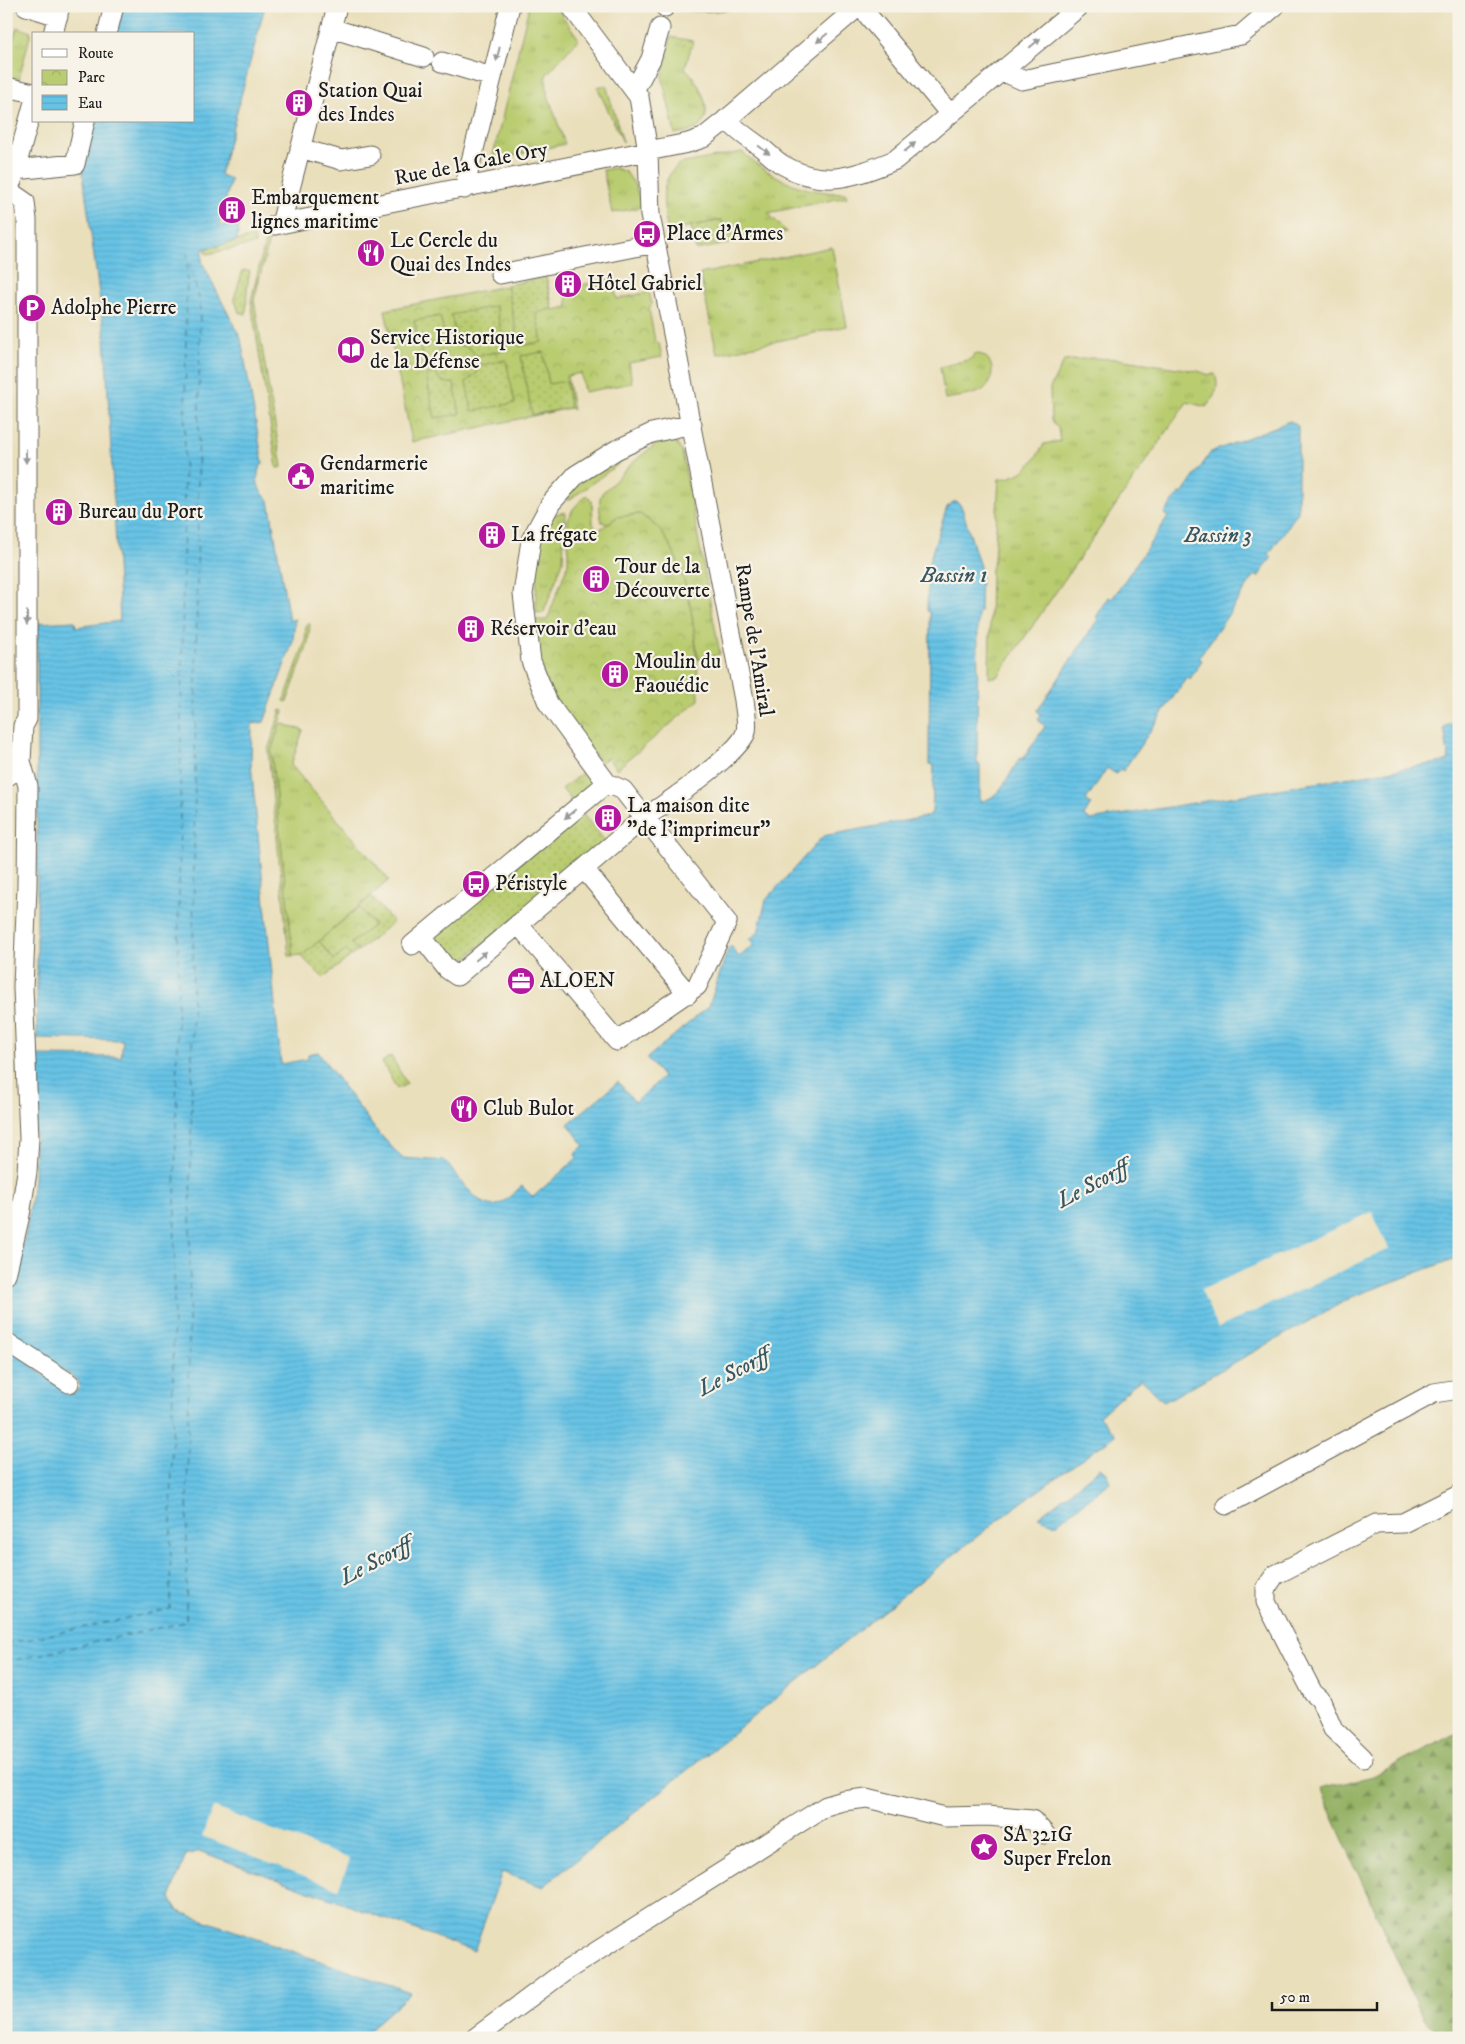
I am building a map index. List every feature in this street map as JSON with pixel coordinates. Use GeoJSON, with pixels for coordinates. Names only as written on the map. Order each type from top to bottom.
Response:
{"type":"FeatureCollection","features":[{"type":"Feature","properties":{"kind":"street"},"geometry":{"type":"LineString","coordinates":[[26,6],[57,19]]}},
{"type":"Feature","properties":{"kind":"street"},"geometry":{"type":"LineString","coordinates":[[108,32],[114,6]]}},
{"type":"Feature","properties":{"kind":"street"},"geometry":{"type":"LineString","coordinates":[[337,6],[300,148],[341,160],[370,155]]}},
{"type":"Feature","properties":{"kind":"street"},"geometry":{"type":"LineString","coordinates":[[464,189],[510,6]]}},
{"type":"Feature","properties":{"kind":"street"},"geometry":{"type":"LineString","coordinates":[[518,924],[617,1041],[697,986],[727,922],[623,790],[608,783],[548,703],[531,660],[523,594],[530,540],[551,503],[576,475],[616,450],[652,433],[692,424],[650,215],[648,151],[639,97],[571,6]]}},
{"type":"Feature","properties":{"kind":"street"},"geometry":{"type":"LineString","coordinates":[[860,6],[950,114]]}},
{"type":"Feature","properties":{"kind":"street","name":"Rue de la Cale Ory"},"geometry":{"type":"LineString","coordinates":[[300,148],[278,224],[464,189],[688,143],[703,138],[726,120],[860,6]]}},
{"type":"Feature","properties":{"kind":"street"},"geometry":{"type":"LineString","coordinates":[[1002,71],[1022,80],[1241,35],[1274,6]]}},
{"type":"Feature","properties":{"kind":"street"},"geometry":{"type":"LineString","coordinates":[[726,120],[741,135],[761,147],[783,165],[816,179],[862,173],[894,160],[1078,7]]}},
{"type":"Feature","properties":{"kind":"street"},"geometry":{"type":"LineString","coordinates":[[331,28],[424,57]]}},
{"type":"Feature","properties":{"kind":"street"},"geometry":{"type":"LineString","coordinates":[[635,90],[652,59],[660,28]]}},
{"type":"Feature","properties":{"kind":"street"},"geometry":{"type":"LineString","coordinates":[[442,62],[492,77]]}},
{"type":"Feature","properties":{"kind":"street"},"geometry":{"type":"LineString","coordinates":[[6,86],[32,92]]}},
{"type":"Feature","properties":{"kind":"street"},"geometry":{"type":"LineString","coordinates":[[6,1274],[22,1197],[29,1138],[23,987],[28,786],[21,761],[23,726],[27,719],[27,220],[25,202],[8,189],[32,109]]}},
{"type":"Feature","properties":{"kind":"street"},"geometry":{"type":"LineString","coordinates":[[15,170],[75,164],[85,122]]}},
{"type":"Feature","properties":{"kind":"street"},"geometry":{"type":"LineString","coordinates":[[500,274],[655,243]]}},
{"type":"Feature","properties":{"kind":"street","name":"Rampe de l'Amiral"},"geometry":{"type":"LineString","coordinates":[[608,783],[417,941],[447,969],[451,980],[645,817],[674,799],[722,760],[739,744],[746,732],[744,700],[692,424]]}},
{"type":"Feature","properties":{"kind":"street"},"geometry":{"type":"LineString","coordinates":[[6,777],[16,770],[21,761]]}},
{"type":"Feature","properties":{"kind":"street"},"geometry":{"type":"LineString","coordinates":[[584,869],[688,994]]}},
{"type":"Feature","properties":{"kind":"street"},"geometry":{"type":"LineString","coordinates":[[6,1342],[69,1383]]}},
{"type":"Feature","properties":{"kind":"street"},"geometry":{"type":"LineString","coordinates":[[1226,1505],[1434,1393],[1459,1389]]}},
{"type":"Feature","properties":{"kind":"street"},"geometry":{"type":"LineString","coordinates":[[1363,1758],[1333,1729],[1320,1700],[1313,1693],[1266,1602],[1266,1588],[1275,1575],[1376,1524],[1404,1524],[1459,1495]]}},
{"type":"Feature","properties":{"kind":"street"},"geometry":{"type":"LineString","coordinates":[[475,2038],[564,1972],[826,1806],[843,1801],[867,1798],[945,1817],[988,1816],[1032,1820],[1045,1834]]}},
{"type":"Feature","properties":{"kind":"green space"},"geometry":{"type":"Polygon","coordinates":[[[529,6],[555,6],[579,39],[546,75],[547,92],[565,144],[492,160],[529,6]]]}},
{"type":"Feature","properties":{"kind":"green space"},"geometry":{"type":"Polygon","coordinates":[[[679,6],[750,6],[706,12],[678,9],[679,6]]]}},
{"type":"Feature","properties":{"kind":"green space"},"geometry":{"type":"Polygon","coordinates":[[[17,27],[31,32],[19,79],[6,76],[6,63],[17,27]]]}},
{"type":"Feature","properties":{"kind":"green space"},"geometry":{"type":"Polygon","coordinates":[[[671,37],[693,41],[685,68],[695,79],[703,95],[706,112],[705,119],[701,125],[692,130],[675,134],[662,76],[671,37]]]}},
{"type":"Feature","properties":{"kind":"green space"},"geometry":{"type":"Polygon","coordinates":[[[606,85],[623,142],[597,87],[606,85]]]}},
{"type":"Feature","properties":{"kind":"green space"},"geometry":{"type":"Polygon","coordinates":[[[742,152],[766,170],[789,183],[815,190],[845,193],[847,197],[768,213],[787,232],[726,244],[721,220],[668,231],[664,195],[668,178],[672,171],[679,164],[742,152]]]}},
{"type":"Feature","properties":{"kind":"green space"},"geometry":{"type":"Polygon","coordinates":[[[615,168],[626,172],[635,185],[642,207],[612,213],[603,170],[615,168]]]}},
{"type":"Feature","properties":{"kind":"green space"},"geometry":{"type":"Polygon","coordinates":[[[722,220],[726,244],[696,250],[691,226],[722,220]]]}},
{"type":"Feature","properties":{"kind":"green space"},"geometry":{"type":"Polygon","coordinates":[[[254,237],[255,244],[207,254],[205,249],[254,237]]]}},
{"type":"Feature","properties":{"kind":"green space"},"geometry":{"type":"Polygon","coordinates":[[[269,241],[254,300],[282,467],[277,468],[251,301],[265,242],[269,241]]]}},
{"type":"Feature","properties":{"kind":"green space"},"geometry":{"type":"Polygon","coordinates":[[[832,247],[847,326],[717,354],[700,274],[832,247]]]}},
{"type":"Feature","properties":{"kind":"green space"},"geometry":{"type":"Polygon","coordinates":[[[243,270],[250,271],[247,287],[246,314],[239,312],[234,298],[243,270]]]}},
{"type":"Feature","properties":{"kind":"green space"},"geometry":{"type":"Polygon","coordinates":[[[546,276],[553,310],[568,307],[565,288],[612,279],[617,299],[649,292],[652,304],[649,309],[655,341],[659,343],[662,357],[629,363],[632,383],[584,392],[581,373],[567,376],[573,410],[570,408],[412,442],[385,310],[546,278],[546,276]]]}},
{"type":"Feature","properties":{"kind":"green space"},"geometry":{"type":"Polygon","coordinates":[[[546,277],[552,309],[536,313],[542,342],[519,346],[507,285],[546,277]]]}},
{"type":"Feature","properties":{"kind":"green space"},"geometry":{"type":"Polygon","coordinates":[[[496,306],[505,350],[476,356],[468,348],[458,345],[451,315],[496,306]]]}},
{"type":"Feature","properties":{"kind":"green space"},"geometry":{"type":"Polygon","coordinates":[[[440,316],[447,346],[440,351],[433,363],[424,365],[414,321],[440,316]]]}},
{"type":"Feature","properties":{"kind":"green space"},"geometry":{"type":"Polygon","coordinates":[[[543,352],[549,384],[566,381],[570,408],[532,415],[521,356],[543,352]]]}},
{"type":"Feature","properties":{"kind":"green space"},"geometry":{"type":"Polygon","coordinates":[[[974,354],[987,358],[990,362],[992,375],[990,381],[981,391],[945,399],[940,367],[971,359],[974,354]]]}},
{"type":"Feature","properties":{"kind":"green space"},"geometry":{"type":"Polygon","coordinates":[[[1091,358],[1117,359],[1198,371],[1209,375],[1215,374],[1216,392],[1206,407],[1187,402],[998,676],[989,678],[991,569],[994,560],[999,479],[1015,476],[1021,472],[1036,458],[1044,444],[1060,441],[1058,428],[1051,420],[1050,388],[1064,361],[1091,358]]]}},
{"type":"Feature","properties":{"kind":"green space"},"geometry":{"type":"Polygon","coordinates":[[[506,360],[515,403],[472,411],[466,382],[477,373],[478,366],[506,360]]]}},
{"type":"Feature","properties":{"kind":"green space"},"geometry":{"type":"Polygon","coordinates":[[[435,373],[443,381],[454,383],[460,414],[435,418],[426,375],[435,373]]]}},
{"type":"Feature","properties":{"kind":"green space"},"geometry":{"type":"Polygon","coordinates":[[[674,439],[682,452],[720,654],[698,660],[685,588],[672,552],[664,537],[639,514],[617,517],[607,524],[602,522],[600,508],[602,494],[632,463],[657,444],[674,439]]]}},
{"type":"Feature","properties":{"kind":"green space"},"geometry":{"type":"Polygon","coordinates":[[[646,444],[569,500],[566,499],[591,474],[646,444]]]}},
{"type":"Feature","properties":{"kind":"green space"},"geometry":{"type":"Polygon","coordinates":[[[586,495],[592,501],[593,524],[599,530],[617,517],[640,514],[656,526],[668,543],[678,562],[691,608],[697,657],[699,700],[617,769],[607,758],[601,763],[554,700],[540,667],[532,620],[547,620],[568,564],[568,520],[573,509],[586,495]]]}},
{"type":"Feature","properties":{"kind":"green space"},"geometry":{"type":"Polygon","coordinates":[[[565,512],[563,561],[544,612],[536,613],[537,546],[548,516],[565,512]]]}},
{"type":"Feature","properties":{"kind":"green space"},"geometry":{"type":"Polygon","coordinates":[[[306,624],[310,624],[308,644],[287,702],[284,701],[305,642],[306,624]]]}},
{"type":"Feature","properties":{"kind":"green space"},"geometry":{"type":"Polygon","coordinates":[[[281,710],[284,711],[271,751],[293,956],[289,956],[268,750],[281,710]]]}},
{"type":"Feature","properties":{"kind":"green space"},"geometry":{"type":"Polygon","coordinates":[[[280,723],[303,730],[291,765],[389,880],[303,955],[293,956],[271,751],[280,723]]]}},
{"type":"Feature","properties":{"kind":"green space"},"geometry":{"type":"Polygon","coordinates":[[[589,767],[599,780],[572,801],[562,789],[589,767]]]}},
{"type":"Feature","properties":{"kind":"green space"},"geometry":{"type":"Polygon","coordinates":[[[581,812],[606,842],[456,966],[432,936],[581,812]]]}},
{"type":"Feature","properties":{"kind":"green space"},"geometry":{"type":"Polygon","coordinates":[[[371,896],[393,922],[358,951],[351,943],[374,925],[359,907],[371,896]]]}},
{"type":"Feature","properties":{"kind":"green space"},"geometry":{"type":"Polygon","coordinates":[[[359,907],[374,925],[352,943],[358,951],[351,956],[346,950],[334,960],[319,941],[359,907]]]}},
{"type":"Feature","properties":{"kind":"green space"},"geometry":{"type":"Polygon","coordinates":[[[319,941],[334,960],[346,950],[351,956],[323,978],[300,955],[303,955],[319,941]]]}},
{"type":"Feature","properties":{"kind":"green space"},"geometry":{"type":"Polygon","coordinates":[[[391,1056],[407,1084],[397,1089],[382,1062],[391,1056]]]}},
{"type":"Feature","properties":{"kind":"green space"},"geometry":{"type":"Polygon","coordinates":[[[1459,1732],[1459,2038],[1444,2038],[1423,2018],[1320,1789],[1373,1776],[1459,1732]]]}},
{"type":"Feature","properties":{"kind":"water"},"geometry":{"type":"Polygon","coordinates":[[[123,6],[265,6],[220,175],[231,179],[219,226],[234,223],[239,225],[237,241],[203,249],[202,262],[241,339],[263,463],[258,473],[258,483],[261,492],[269,500],[289,620],[295,619],[293,641],[264,722],[252,724],[251,764],[281,1064],[308,1059],[308,1054],[318,1052],[375,1129],[402,1158],[445,1161],[468,1190],[483,1202],[497,1205],[522,1186],[533,1197],[577,1158],[575,1154],[584,1145],[568,1124],[618,1082],[635,1102],[663,1077],[647,1058],[709,1006],[728,949],[731,946],[739,957],[754,945],[750,939],[758,933],[766,900],[823,836],[925,817],[932,813],[934,765],[929,764],[930,612],[927,611],[928,565],[947,507],[953,502],[958,502],[962,508],[981,570],[980,612],[978,612],[977,764],[980,764],[980,801],[987,800],[999,791],[1020,758],[1023,759],[1045,726],[1038,720],[1041,714],[1037,711],[1098,619],[1096,617],[1109,597],[1112,599],[1168,517],[1164,514],[1179,493],[1182,494],[1211,452],[1290,421],[1298,426],[1298,512],[1269,554],[1272,557],[1258,577],[1255,575],[1199,658],[1202,660],[1190,679],[1187,677],[1123,771],[1120,769],[1116,774],[1107,768],[1086,800],[1091,804],[1084,816],[1090,820],[1449,761],[1444,727],[1459,720],[1459,1257],[1352,1297],[1164,1402],[1141,1379],[1099,1416],[1116,1435],[1014,1508],[939,1566],[543,1887],[502,1872],[474,1951],[199,1851],[186,1855],[170,1898],[178,1911],[411,1993],[360,2038],[6,2038],[6,1345],[68,1393],[74,1394],[80,1387],[77,1379],[6,1337],[6,1316],[26,1232],[34,1179],[37,1056],[121,1057],[123,1040],[37,1038],[37,628],[39,628],[39,623],[75,621],[76,627],[120,621],[105,338],[82,167],[93,122],[195,122],[195,32],[116,32],[123,6]]]}},
{"type":"Feature","properties":{"kind":"water"},"geometry":{"type":"Polygon","coordinates":[[[1100,1468],[1106,1473],[1110,1482],[1056,1524],[1038,1517],[1100,1468]]]}},
{"type":"Feature","properties":{"kind":"pier"},"geometry":{"type":"Polygon","coordinates":[[[1372,1212],[1389,1249],[1218,1328],[1201,1290],[1372,1212]]]}},
{"type":"Feature","properties":{"kind":"pier"},"geometry":{"type":"Polygon","coordinates":[[[213,1807],[350,1859],[338,1889],[202,1836],[213,1807]]]}},
{"type":"Feature","properties":{"kind":"ferry route"},"geometry":{"type":"LineString","coordinates":[[6,1662],[186,1622],[200,302],[187,254]]}},
{"type":"Feature","properties":{"kind":"ferry route"},"geometry":{"type":"LineString","coordinates":[[6,1644],[170,1609],[187,257]]}},
{"type":"Feature","properties":{"kind":"place","name":"Station Quai des Indes"},"geometry":{"type":"Point","coordinates":[299,103]}},
{"type":"Feature","properties":{"kind":"place","name":"Embarquement lignes maritime"},"geometry":{"type":"Point","coordinates":[232,210]}},
{"type":"Feature","properties":{"kind":"place","name":"Place d'Armes"},"geometry":{"type":"Point","coordinates":[647,234]}},
{"type":"Feature","properties":{"kind":"place","name":"Le Cercle du Quai des Indes"},"geometry":{"type":"Point","coordinates":[371,253]}},
{"type":"Feature","properties":{"kind":"place","name":"Hôtel Gabriel"},"geometry":{"type":"Point","coordinates":[568,284]}},
{"type":"Feature","properties":{"kind":"place","name":"Adolphe Pierre"},"geometry":{"type":"Point","coordinates":[32,308]}},
{"type":"Feature","properties":{"kind":"place","name":"Service Historique de la Défense"},"geometry":{"type":"Point","coordinates":[351,350]}},
{"type":"Feature","properties":{"kind":"place","name":"Gendarmerie maritime"},"geometry":{"type":"Point","coordinates":[301,476]}},
{"type":"Feature","properties":{"kind":"place","name":"Bureau du Port"},"geometry":{"type":"Point","coordinates":[59,512]}},
{"type":"Feature","properties":{"kind":"place","name":"La frégate"},"geometry":{"type":"Point","coordinates":[492,535]}},
{"type":"Feature","properties":{"kind":"place","name":"Tour de la Découverte"},"geometry":{"type":"Point","coordinates":[596,579]}},
{"type":"Feature","properties":{"kind":"place","name":"Réservoir d'eau"},"geometry":{"type":"Point","coordinates":[471,629]}},
{"type":"Feature","properties":{"kind":"place","name":"Moulin du Faouédic"},"geometry":{"type":"Point","coordinates":[615,674]}},
{"type":"Feature","properties":{"kind":"place","name":"La maison dite \"de l'imprimeur\""},"geometry":{"type":"Point","coordinates":[608,818]}},
{"type":"Feature","properties":{"kind":"place","name":"Péristyle"},"geometry":{"type":"Point","coordinates":[476,884]}},
{"type":"Feature","properties":{"kind":"place","name":"ALOEN"},"geometry":{"type":"Point","coordinates":[521,981]}},
{"type":"Feature","properties":{"kind":"place","name":"Club Bulot"},"geometry":{"type":"Point","coordinates":[464,1109]}},
{"type":"Feature","properties":{"kind":"place","name":"SA 321G Super Frelon"},"geometry":{"type":"Point","coordinates":[984,1847]}},
{"type":"Feature","properties":{"kind":"water label","name":"Bassin 3"},"geometry":{"type":"Point","coordinates":[1218,535]}},
{"type":"Feature","properties":{"kind":"water label","name":"Bassin 1"},"geometry":{"type":"Point","coordinates":[954,575]}},
{"type":"Feature","properties":{"kind":"water label","name":"Le Scorff"},"geometry":{"type":"Point","coordinates":[1093,1184]}},
{"type":"Feature","properties":{"kind":"water label","name":"Le Scorff"},"geometry":{"type":"Point","coordinates":[734,1372]}},
{"type":"Feature","properties":{"kind":"water label","name":"Le Scorff"},"geometry":{"type":"Point","coordinates":[376,1561]}}]}
